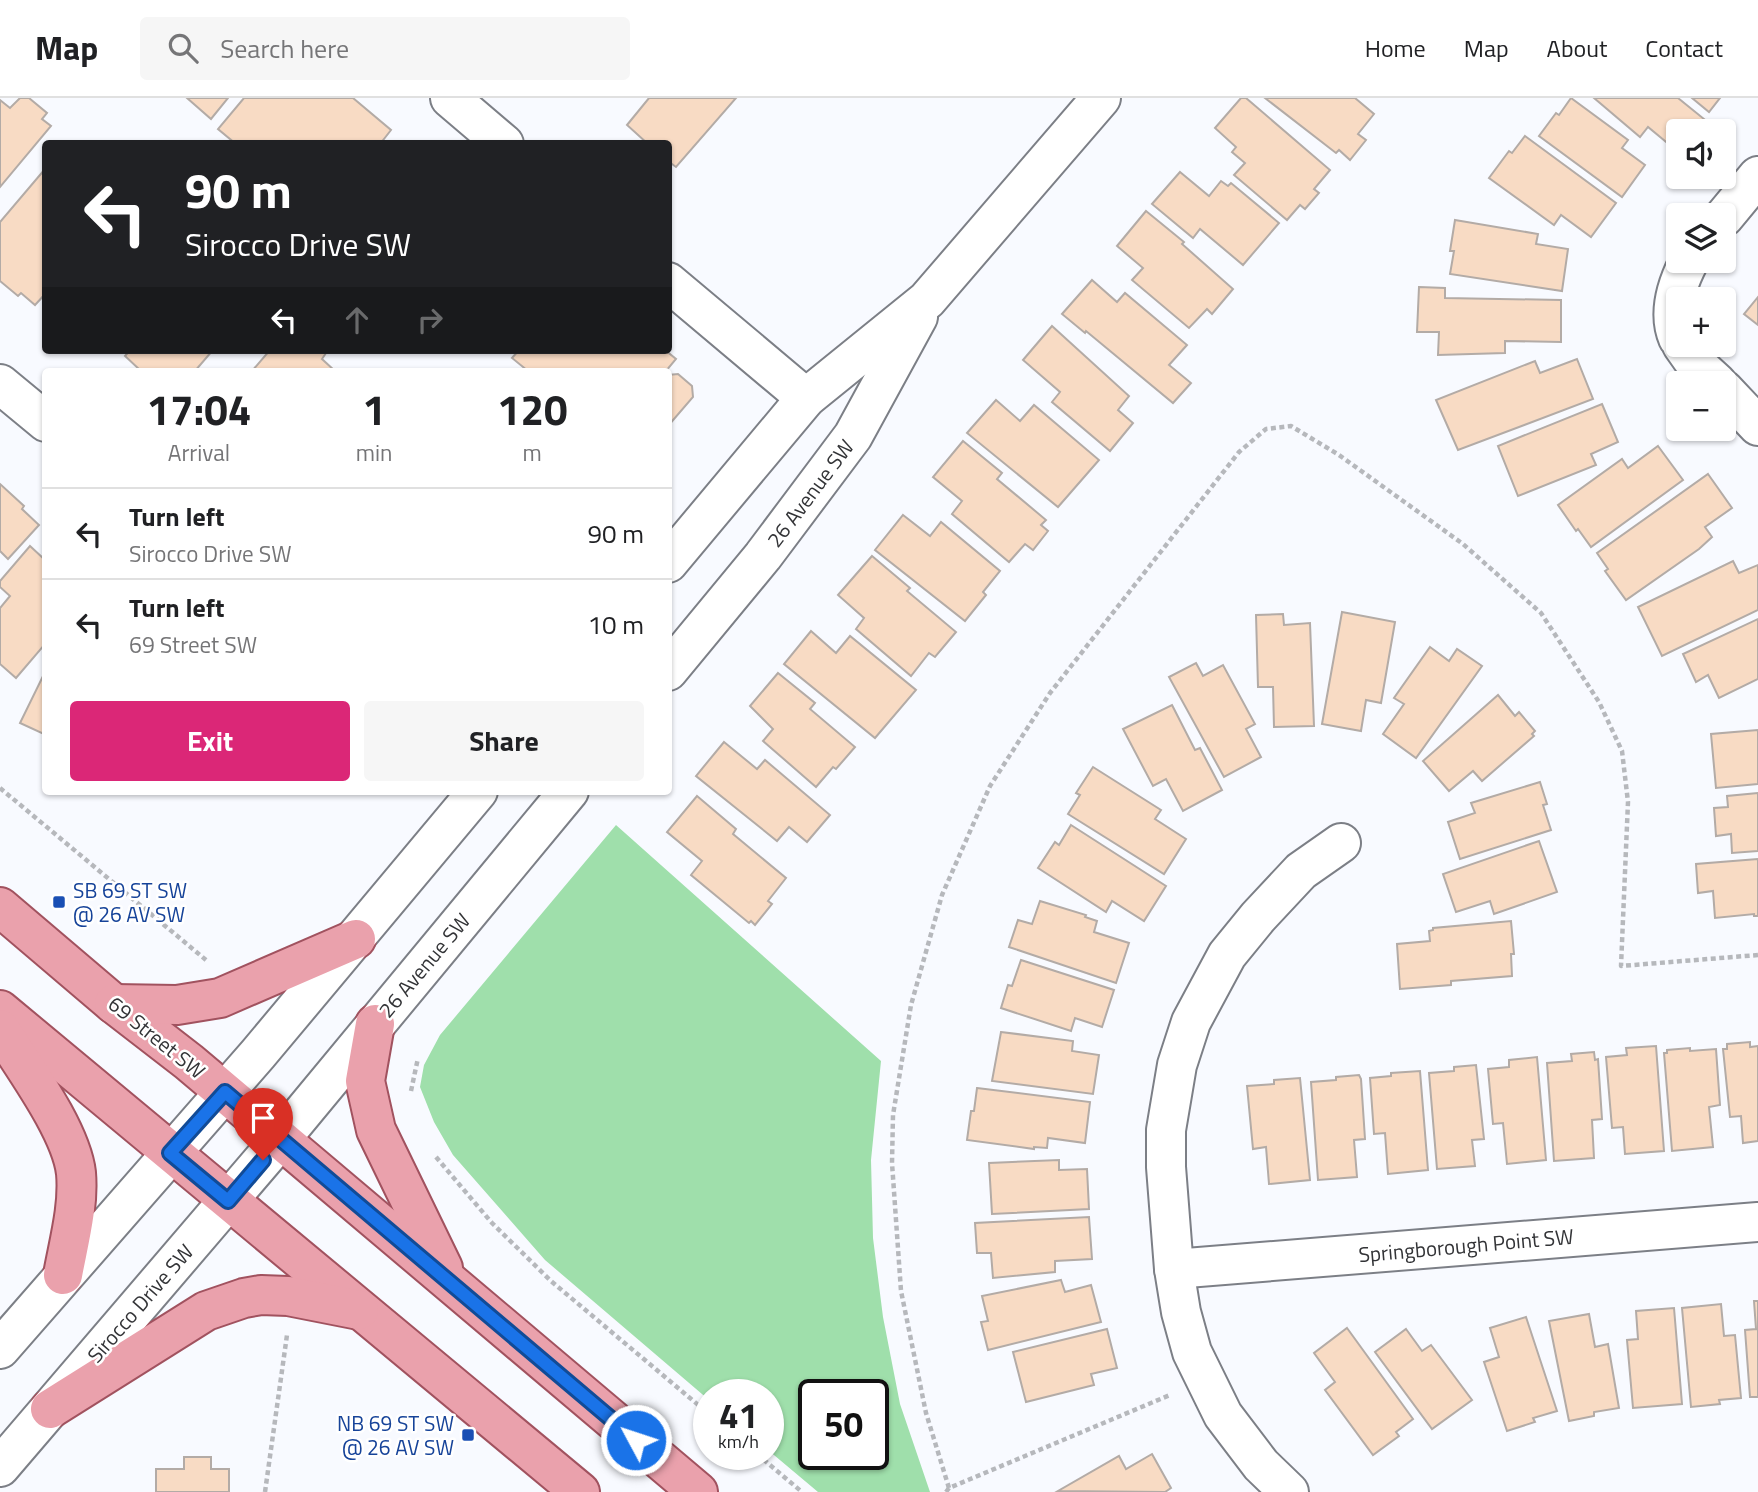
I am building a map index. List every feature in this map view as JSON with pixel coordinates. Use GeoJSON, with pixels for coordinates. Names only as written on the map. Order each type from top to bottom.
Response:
{"type":"FeatureCollection","features":[{"type":"Feature","properties":{"kind":"main road","name":"69 Street SW"},"geometry":{"type":"LineString","coordinates":[[0,907],[225,1092],[698,1492]]}},
{"type":"Feature","properties":{"kind":"main road"},"geometry":{"type":"LineString","coordinates":[[114,1003],[177,1004],[220,998],[356,939]]}},
{"type":"Feature","properties":{"kind":"main road"},"geometry":{"type":"LineString","coordinates":[[0,1010],[580,1492]]}},
{"type":"Feature","properties":{"kind":"main road"},"geometry":{"type":"LineString","coordinates":[[375,1024],[365,1081],[376,1130],[450,1283]]}},
{"type":"Feature","properties":{"kind":"main road"},"geometry":{"type":"LineString","coordinates":[[0,1029],[56,1121],[76,1171],[76,1197],[63,1276]]}},
{"type":"Feature","properties":{"kind":"main road"},"geometry":{"type":"LineString","coordinates":[[50,1409],[206,1311],[244,1298],[261,1295],[288,1296],[364,1311]]}},
{"type":"Feature","properties":{"kind":"street"},"geometry":{"type":"LineString","coordinates":[[450,98],[499,140]]}},
{"type":"Feature","properties":{"kind":"street","name":"26 Avenue SW"},"geometry":{"type":"LineString","coordinates":[[672,558],[806,398],[927,300],[1101,98]]}},
{"type":"Feature","properties":{"kind":"street"},"geometry":{"type":"LineString","coordinates":[[1736,203],[1758,176]]}},
{"type":"Feature","properties":{"kind":"street"},"geometry":{"type":"LineString","coordinates":[[672,285],[806,398]]}},
{"type":"Feature","properties":{"kind":"street","name":"26 Avenue SW"},"geometry":{"type":"LineString","coordinates":[[672,666],[763,556],[853,436],[927,300]]}},
{"type":"Feature","properties":{"kind":"street"},"geometry":{"type":"LineString","coordinates":[[1690,357],[1704,371]]}},
{"type":"Feature","properties":{"kind":"street"},"geometry":{"type":"LineString","coordinates":[[0,384],[42,419]]}},
{"type":"Feature","properties":{"kind":"street"},"geometry":{"type":"LineString","coordinates":[[1736,403],[1758,426]]}},
{"type":"Feature","properties":{"kind":"street"},"geometry":{"type":"LineString","coordinates":[[0,1349],[225,1092],[475,795]]}},
{"type":"Feature","properties":{"kind":"street","name":"26 Avenue SW"},"geometry":{"type":"LineString","coordinates":[[280,1140],[566,795]]}},
{"type":"Feature","properties":{"kind":"street"},"geometry":{"type":"LineString","coordinates":[[1289,1492],[1261,1465],[1223,1415],[1192,1352],[1181,1312],[1174,1269],[1166,1167],[1166,1130],[1177,1065],[1191,1022],[1227,955],[1301,871],[1341,843]]}},
{"type":"Feature","properties":{"kind":"street","name":"Sirocco Drive SW"},"geometry":{"type":"LineString","coordinates":[[0,1467],[280,1140]]}},
{"type":"Feature","properties":{"kind":"street","name":"Springborough Point SW"},"geometry":{"type":"LineString","coordinates":[[1174,1269],[1758,1222]]}},
{"type":"Feature","properties":{"kind":"path"},"geometry":{"type":"LineString","coordinates":[[1206,1380],[948,1490],[926,1413],[901,1292],[892,1163],[893,1115],[911,1005],[942,895],[990,786],[1050,693],[1239,452],[1266,429],[1291,426],[1339,456],[1463,544],[1541,613],[1599,702],[1622,751],[1628,802],[1620,966],[1758,955]]}},
{"type":"Feature","properties":{"kind":"path"},"geometry":{"type":"LineString","coordinates":[[0,788],[215,967]]}},
{"type":"Feature","properties":{"kind":"path"},"geometry":{"type":"LineString","coordinates":[[412,1105],[411,1091],[418,1058]]}},
{"type":"Feature","properties":{"kind":"path"},"geometry":{"type":"LineString","coordinates":[[430,1150],[492,1223],[551,1281],[693,1401]]}},
{"type":"Feature","properties":{"kind":"path"},"geometry":{"type":"LineString","coordinates":[[265,1492],[287,1330]]}},
{"type":"Feature","properties":{"kind":"path"},"geometry":{"type":"LineString","coordinates":[[776,1470],[802,1492]]}},
{"type":"Feature","properties":{"kind":"green space"},"geometry":{"type":"Polygon","coordinates":[[[616,825],[881,1061],[871,1160],[873,1238],[883,1317],[900,1404],[930,1492],[818,1492],[784,1463],[784,1379],[693,1379],[693,1386],[545,1260],[453,1155],[434,1122],[420,1087],[424,1065],[440,1035],[616,825]]]}},
{"type":"Feature","properties":{"kind":"building"},"geometry":{"type":"Polygon","coordinates":[[[20,98],[29,98],[47,113],[42,119],[51,126],[0,187],[0,100],[10,108],[20,98]]]}},
{"type":"Feature","properties":{"kind":"building"},"geometry":{"type":"Polygon","coordinates":[[[187,98],[228,98],[211,119],[187,98]]]}},
{"type":"Feature","properties":{"kind":"building"},"geometry":{"type":"Polygon","coordinates":[[[244,98],[353,98],[391,130],[383,140],[231,140],[218,129],[244,98]]]}},
{"type":"Feature","properties":{"kind":"building"},"geometry":{"type":"Polygon","coordinates":[[[649,98],[736,98],[676,167],[672,164],[672,140],[644,140],[627,125],[649,98]]]}},
{"type":"Feature","properties":{"kind":"building"},"geometry":{"type":"Polygon","coordinates":[[[1241,98],[1246,98],[1330,170],[1314,189],[1319,193],[1305,209],[1300,205],[1287,220],[1234,175],[1245,163],[1232,152],[1236,147],[1215,128],[1241,98]]]}},
{"type":"Feature","properties":{"kind":"building"},"geometry":{"type":"Polygon","coordinates":[[[1265,98],[1355,98],[1374,114],[1358,134],[1366,140],[1350,160],[1339,150],[1336,153],[1265,98]]]}},
{"type":"Feature","properties":{"kind":"building"},"geometry":{"type":"Polygon","coordinates":[[[1571,98],[1628,140],[1622,148],[1645,165],[1622,197],[1539,136],[1571,98]]]}},
{"type":"Feature","properties":{"kind":"building"},"geometry":{"type":"Polygon","coordinates":[[[1594,98],[1678,98],[1704,119],[1666,119],[1666,142],[1648,127],[1640,137],[1594,98]]]}},
{"type":"Feature","properties":{"kind":"building"},"geometry":{"type":"Polygon","coordinates":[[[1692,98],[1720,98],[1709,112],[1692,98]]]}},
{"type":"Feature","properties":{"kind":"building"},"geometry":{"type":"Polygon","coordinates":[[[1525,136],[1616,203],[1591,237],[1561,215],[1554,225],[1489,178],[1509,151],[1512,153],[1525,136]]]}},
{"type":"Feature","properties":{"kind":"building"},"geometry":{"type":"Polygon","coordinates":[[[1180,172],[1209,196],[1221,181],[1228,186],[1231,183],[1279,223],[1243,265],[1200,229],[1193,238],[1152,204],[1180,172]]]}},
{"type":"Feature","properties":{"kind":"building"},"geometry":{"type":"Polygon","coordinates":[[[42,173],[42,297],[35,305],[21,293],[18,296],[0,281],[0,222],[42,173]]]}},
{"type":"Feature","properties":{"kind":"building"},"geometry":{"type":"Polygon","coordinates":[[[1146,211],[1184,242],[1182,244],[1233,289],[1212,314],[1207,309],[1189,328],[1132,280],[1143,268],[1117,246],[1146,211]]]}},
{"type":"Feature","properties":{"kind":"building"},"geometry":{"type":"Polygon","coordinates":[[[1455,220],[1538,234],[1536,244],[1568,249],[1562,291],[1450,274],[1454,251],[1450,251],[1455,220]]]}},
{"type":"Feature","properties":{"kind":"building"},"geometry":{"type":"Polygon","coordinates":[[[1092,280],[1117,302],[1125,293],[1187,345],[1169,365],[1191,383],[1173,403],[1062,314],[1092,280]]]}},
{"type":"Feature","properties":{"kind":"building"},"geometry":{"type":"Polygon","coordinates":[[[1419,287],[1445,288],[1445,298],[1561,300],[1561,342],[1505,341],[1505,353],[1438,355],[1439,332],[1417,332],[1419,287]]]}},
{"type":"Feature","properties":{"kind":"building"},"geometry":{"type":"Polygon","coordinates":[[[1758,297],[1758,325],[1744,314],[1758,297]]]}},
{"type":"Feature","properties":{"kind":"building"},"geometry":{"type":"Polygon","coordinates":[[[1052,326],[1129,396],[1118,410],[1133,423],[1110,451],[1052,402],[1060,392],[1023,360],[1052,326]]]}},
{"type":"Feature","properties":{"kind":"building"},"geometry":{"type":"Polygon","coordinates":[[[210,354],[198,368],[138,368],[125,356],[210,354]]]}},
{"type":"Feature","properties":{"kind":"building"},"geometry":{"type":"Polygon","coordinates":[[[267,354],[325,354],[322,359],[332,368],[255,368],[267,354]]]}},
{"type":"Feature","properties":{"kind":"building"},"geometry":{"type":"Polygon","coordinates":[[[516,354],[670,354],[676,359],[668,368],[524,368],[512,358],[516,354]]]}},
{"type":"Feature","properties":{"kind":"building"},"geometry":{"type":"Polygon","coordinates":[[[1577,359],[1593,399],[1458,450],[1436,400],[1535,361],[1540,373],[1577,359]]]}},
{"type":"Feature","properties":{"kind":"building"},"geometry":{"type":"Polygon","coordinates":[[[678,374],[692,386],[693,397],[672,421],[672,375],[678,374]]]}},
{"type":"Feature","properties":{"kind":"building"},"geometry":{"type":"Polygon","coordinates":[[[996,400],[1020,421],[1034,405],[1099,460],[1058,507],[967,433],[996,400]]]}},
{"type":"Feature","properties":{"kind":"building"},"geometry":{"type":"Polygon","coordinates":[[[1602,404],[1618,442],[1591,454],[1596,465],[1518,496],[1498,446],[1602,404]]]}},
{"type":"Feature","properties":{"kind":"building"},"geometry":{"type":"Polygon","coordinates":[[[963,441],[1002,473],[997,479],[1046,520],[1041,525],[1048,531],[1033,550],[1025,544],[1009,562],[952,514],[962,501],[933,477],[963,441]]]}},
{"type":"Feature","properties":{"kind":"building"},"geometry":{"type":"Polygon","coordinates":[[[1658,446],[1683,480],[1591,547],[1558,505],[1622,459],[1628,468],[1658,446]]]}},
{"type":"Feature","properties":{"kind":"building"},"geometry":{"type":"Polygon","coordinates":[[[1708,474],[1732,508],[1705,527],[1712,537],[1699,549],[1626,600],[1605,571],[1608,569],[1597,553],[1708,474]]]}},
{"type":"Feature","properties":{"kind":"building"},"geometry":{"type":"Polygon","coordinates":[[[0,484],[24,506],[22,509],[39,525],[8,559],[0,551],[0,484]]]}},
{"type":"Feature","properties":{"kind":"building"},"geometry":{"type":"Polygon","coordinates":[[[903,515],[930,536],[941,522],[1000,571],[983,592],[986,595],[965,621],[875,550],[903,515]]]}},
{"type":"Feature","properties":{"kind":"building"},"geometry":{"type":"Polygon","coordinates":[[[30,546],[42,557],[42,648],[16,678],[0,664],[0,608],[10,596],[0,587],[0,581],[30,546]]]}},
{"type":"Feature","properties":{"kind":"building"},"geometry":{"type":"Polygon","coordinates":[[[872,556],[910,588],[907,591],[956,632],[935,657],[929,653],[911,676],[856,629],[864,618],[838,595],[872,556]]]}},
{"type":"Feature","properties":{"kind":"building"},"geometry":{"type":"Polygon","coordinates":[[[1733,561],[1739,573],[1758,565],[1758,610],[1662,656],[1638,607],[1733,561]]]}},
{"type":"Feature","properties":{"kind":"building"},"geometry":{"type":"Polygon","coordinates":[[[1342,612],[1395,622],[1381,703],[1366,700],[1361,731],[1322,724],[1342,612]]]}},
{"type":"Feature","properties":{"kind":"building"},"geometry":{"type":"Polygon","coordinates":[[[1283,614],[1284,625],[1310,623],[1314,726],[1274,727],[1273,687],[1258,687],[1256,615],[1283,614]]]}},
{"type":"Feature","properties":{"kind":"building"},"geometry":{"type":"Polygon","coordinates":[[[1758,619],[1758,679],[1719,698],[1708,675],[1696,682],[1683,654],[1758,619]]]}},
{"type":"Feature","properties":{"kind":"building"},"geometry":{"type":"Polygon","coordinates":[[[811,631],[836,653],[850,636],[916,690],[875,738],[784,664],[811,631]]]}},
{"type":"Feature","properties":{"kind":"building"},"geometry":{"type":"Polygon","coordinates":[[[1430,647],[1449,661],[1457,649],[1482,666],[1416,758],[1383,734],[1404,704],[1394,698],[1430,647]]]}},
{"type":"Feature","properties":{"kind":"building"},"geometry":{"type":"Polygon","coordinates":[[[1196,663],[1203,676],[1223,665],[1255,724],[1246,729],[1261,757],[1224,777],[1169,677],[1196,663]]]}},
{"type":"Feature","properties":{"kind":"building"},"geometry":{"type":"Polygon","coordinates":[[[778,673],[815,703],[810,709],[855,747],[816,787],[763,741],[773,729],[750,706],[778,673]]]}},
{"type":"Feature","properties":{"kind":"building"},"geometry":{"type":"Polygon","coordinates":[[[42,678],[42,733],[20,723],[42,678]]]}},
{"type":"Feature","properties":{"kind":"building"},"geometry":{"type":"Polygon","coordinates":[[[1498,695],[1515,716],[1519,712],[1535,731],[1532,734],[1534,736],[1482,781],[1473,771],[1449,791],[1423,761],[1498,695]]]}},
{"type":"Feature","properties":{"kind":"building"},"geometry":{"type":"Polygon","coordinates":[[[1172,705],[1195,750],[1200,748],[1222,790],[1183,811],[1166,779],[1153,786],[1123,729],[1172,705]]]}},
{"type":"Feature","properties":{"kind":"building"},"geometry":{"type":"Polygon","coordinates":[[[1758,730],[1758,784],[1716,788],[1711,734],[1758,730]]]}},
{"type":"Feature","properties":{"kind":"building"},"geometry":{"type":"Polygon","coordinates":[[[724,742],[757,769],[765,760],[830,815],[807,842],[789,827],[777,841],[696,776],[724,742]]]}},
{"type":"Feature","properties":{"kind":"building"},"geometry":{"type":"Polygon","coordinates":[[[1093,767],[1161,810],[1155,819],[1186,839],[1164,874],[1068,814],[1080,795],[1076,793],[1093,767]]]}},
{"type":"Feature","properties":{"kind":"building"},"geometry":{"type":"Polygon","coordinates":[[[1540,782],[1547,804],[1543,805],[1551,830],[1460,859],[1448,822],[1475,813],[1471,803],[1540,782]]]}},
{"type":"Feature","properties":{"kind":"building"},"geometry":{"type":"Polygon","coordinates":[[[1758,793],[1758,851],[1732,853],[1731,834],[1716,836],[1714,808],[1728,807],[1727,796],[1758,793]]]}},
{"type":"Feature","properties":{"kind":"building"},"geometry":{"type":"Polygon","coordinates":[[[697,796],[736,829],[733,834],[786,878],[768,901],[772,904],[755,925],[751,921],[749,923],[691,875],[702,861],[667,832],[697,796]]]}},
{"type":"Feature","properties":{"kind":"building"},"geometry":{"type":"Polygon","coordinates":[[[1071,825],[1166,886],[1144,921],[1112,901],[1106,912],[1038,868],[1055,842],[1059,845],[1071,825]]]}},
{"type":"Feature","properties":{"kind":"building"},"geometry":{"type":"Polygon","coordinates":[[[1539,841],[1557,892],[1494,914],[1490,901],[1456,912],[1443,874],[1539,841]]]}},
{"type":"Feature","properties":{"kind":"building"},"geometry":{"type":"Polygon","coordinates":[[[1758,859],[1758,916],[1754,914],[1715,918],[1713,891],[1698,893],[1696,864],[1758,859]]]}},
{"type":"Feature","properties":{"kind":"building"},"geometry":{"type":"Polygon","coordinates":[[[1040,901],[1086,915],[1085,917],[1097,921],[1094,932],[1129,943],[1116,983],[1009,947],[1018,920],[1032,924],[1040,901]]]}},
{"type":"Feature","properties":{"kind":"building"},"geometry":{"type":"Polygon","coordinates":[[[1511,921],[1514,954],[1511,954],[1512,976],[1400,989],[1397,944],[1430,941],[1429,931],[1433,928],[1511,921]]]}},
{"type":"Feature","properties":{"kind":"building"},"geometry":{"type":"Polygon","coordinates":[[[1021,960],[1114,990],[1102,1027],[1075,1018],[1071,1031],[1001,1008],[1008,985],[1012,986],[1021,960]]]}},
{"type":"Feature","properties":{"kind":"building"},"geometry":{"type":"Polygon","coordinates":[[[1001,1032],[1073,1041],[1072,1051],[1099,1055],[1093,1094],[992,1081],[1001,1032]]]}},
{"type":"Feature","properties":{"kind":"building"},"geometry":{"type":"Polygon","coordinates":[[[1750,1042],[1750,1047],[1758,1046],[1758,1141],[1743,1143],[1741,1116],[1730,1117],[1723,1049],[1727,1049],[1727,1044],[1750,1042]]]}},
{"type":"Feature","properties":{"kind":"building"},"geometry":{"type":"Polygon","coordinates":[[[1656,1046],[1664,1151],[1625,1154],[1623,1127],[1612,1128],[1606,1057],[1627,1055],[1626,1048],[1656,1046]]]}},
{"type":"Feature","properties":{"kind":"building"},"geometry":{"type":"Polygon","coordinates":[[[1690,1048],[1690,1051],[1716,1049],[1720,1105],[1709,1107],[1713,1147],[1672,1151],[1664,1053],[1667,1053],[1667,1050],[1690,1048]]]}},
{"type":"Feature","properties":{"kind":"building"},"geometry":{"type":"Polygon","coordinates":[[[1594,1052],[1595,1060],[1598,1059],[1602,1119],[1592,1120],[1594,1158],[1554,1161],[1547,1063],[1572,1061],[1571,1054],[1594,1052]]]}},
{"type":"Feature","properties":{"kind":"building"},"geometry":{"type":"Polygon","coordinates":[[[1537,1057],[1546,1160],[1507,1164],[1503,1123],[1493,1124],[1488,1069],[1509,1067],[1509,1060],[1537,1057]]]}},
{"type":"Feature","properties":{"kind":"building"},"geometry":{"type":"Polygon","coordinates":[[[1476,1065],[1484,1139],[1472,1140],[1475,1166],[1437,1169],[1429,1073],[1454,1071],[1454,1067],[1476,1065]]]}},
{"type":"Feature","properties":{"kind":"building"},"geometry":{"type":"Polygon","coordinates":[[[1420,1071],[1428,1170],[1388,1174],[1385,1133],[1374,1134],[1370,1078],[1420,1071]]]}},
{"type":"Feature","properties":{"kind":"building"},"geometry":{"type":"Polygon","coordinates":[[[1359,1075],[1365,1139],[1354,1140],[1357,1177],[1318,1180],[1311,1082],[1359,1075]]]}},
{"type":"Feature","properties":{"kind":"building"},"geometry":{"type":"Polygon","coordinates":[[[1300,1078],[1310,1180],[1269,1184],[1266,1147],[1253,1149],[1247,1086],[1300,1078]]]}},
{"type":"Feature","properties":{"kind":"building"},"geometry":{"type":"Polygon","coordinates":[[[977,1088],[1090,1102],[1085,1143],[1048,1138],[1047,1148],[1034,1149],[967,1140],[977,1088]]]}},
{"type":"Feature","properties":{"kind":"building"},"geometry":{"type":"Polygon","coordinates":[[[1059,1160],[1059,1170],[1087,1169],[1089,1209],[992,1214],[989,1163],[1059,1160]]]}},
{"type":"Feature","properties":{"kind":"building"},"geometry":{"type":"Polygon","coordinates":[[[1089,1217],[1092,1259],[1055,1261],[1055,1272],[993,1278],[991,1253],[977,1253],[975,1223],[1089,1217]]]}},
{"type":"Feature","properties":{"kind":"building"},"geometry":{"type":"Polygon","coordinates":[[[1061,1280],[1065,1292],[1091,1285],[1101,1322],[988,1350],[981,1322],[988,1321],[982,1296],[1061,1280]]]}},
{"type":"Feature","properties":{"kind":"building"},"geometry":{"type":"Polygon","coordinates":[[[1754,1301],[1758,1301],[1758,1397],[1750,1397],[1745,1330],[1756,1329],[1754,1301]]]}},
{"type":"Feature","properties":{"kind":"building"},"geometry":{"type":"Polygon","coordinates":[[[1721,1304],[1724,1336],[1735,1335],[1741,1398],[1719,1400],[1720,1404],[1691,1407],[1682,1308],[1721,1304]]]}},
{"type":"Feature","properties":{"kind":"building"},"geometry":{"type":"Polygon","coordinates":[[[1674,1308],[1682,1404],[1633,1408],[1627,1340],[1638,1339],[1636,1311],[1674,1308]]]}},
{"type":"Feature","properties":{"kind":"building"},"geometry":{"type":"Polygon","coordinates":[[[1589,1314],[1595,1347],[1608,1344],[1619,1408],[1594,1412],[1594,1416],[1569,1421],[1549,1321],[1589,1314]]]}},
{"type":"Feature","properties":{"kind":"building"},"geometry":{"type":"Polygon","coordinates":[[[1526,1317],[1557,1411],[1533,1418],[1535,1422],[1507,1431],[1484,1362],[1499,1357],[1490,1328],[1526,1317]]]}},
{"type":"Feature","properties":{"kind":"building"},"geometry":{"type":"Polygon","coordinates":[[[1347,1328],[1413,1419],[1396,1432],[1399,1436],[1373,1455],[1325,1390],[1335,1382],[1314,1353],[1347,1328]]]}},
{"type":"Feature","properties":{"kind":"building"},"geometry":{"type":"Polygon","coordinates":[[[1107,1329],[1117,1368],[1091,1374],[1094,1385],[1026,1402],[1013,1352],[1107,1329]]]}},
{"type":"Feature","properties":{"kind":"building"},"geometry":{"type":"Polygon","coordinates":[[[1406,1329],[1422,1351],[1431,1345],[1472,1400],[1432,1429],[1375,1352],[1406,1329]]]}},
{"type":"Feature","properties":{"kind":"building"},"geometry":{"type":"Polygon","coordinates":[[[1152,1454],[1171,1488],[1165,1492],[1058,1491],[1119,1456],[1126,1469],[1152,1454]]]}},
{"type":"Feature","properties":{"kind":"building"},"geometry":{"type":"Polygon","coordinates":[[[184,1457],[211,1457],[211,1469],[229,1469],[229,1492],[156,1492],[156,1469],[184,1469],[184,1457]]]}},
{"type":"Feature","properties":{"kind":"place","name":"SB 69 ST SW @ 26 AV SW"},"geometry":{"type":"Point","coordinates":[59,902]}},
{"type":"Feature","properties":{"kind":"place","name":"NB 69 ST SW @ 26 AV SW"},"geometry":{"type":"Point","coordinates":[468,1435]}},
{"type":"Feature","properties":{"kind":"route"},"geometry":{"type":"LineString","coordinates":[[263,1160],[228,1201],[170,1153],[225,1092],[636,1440]]}}]}
